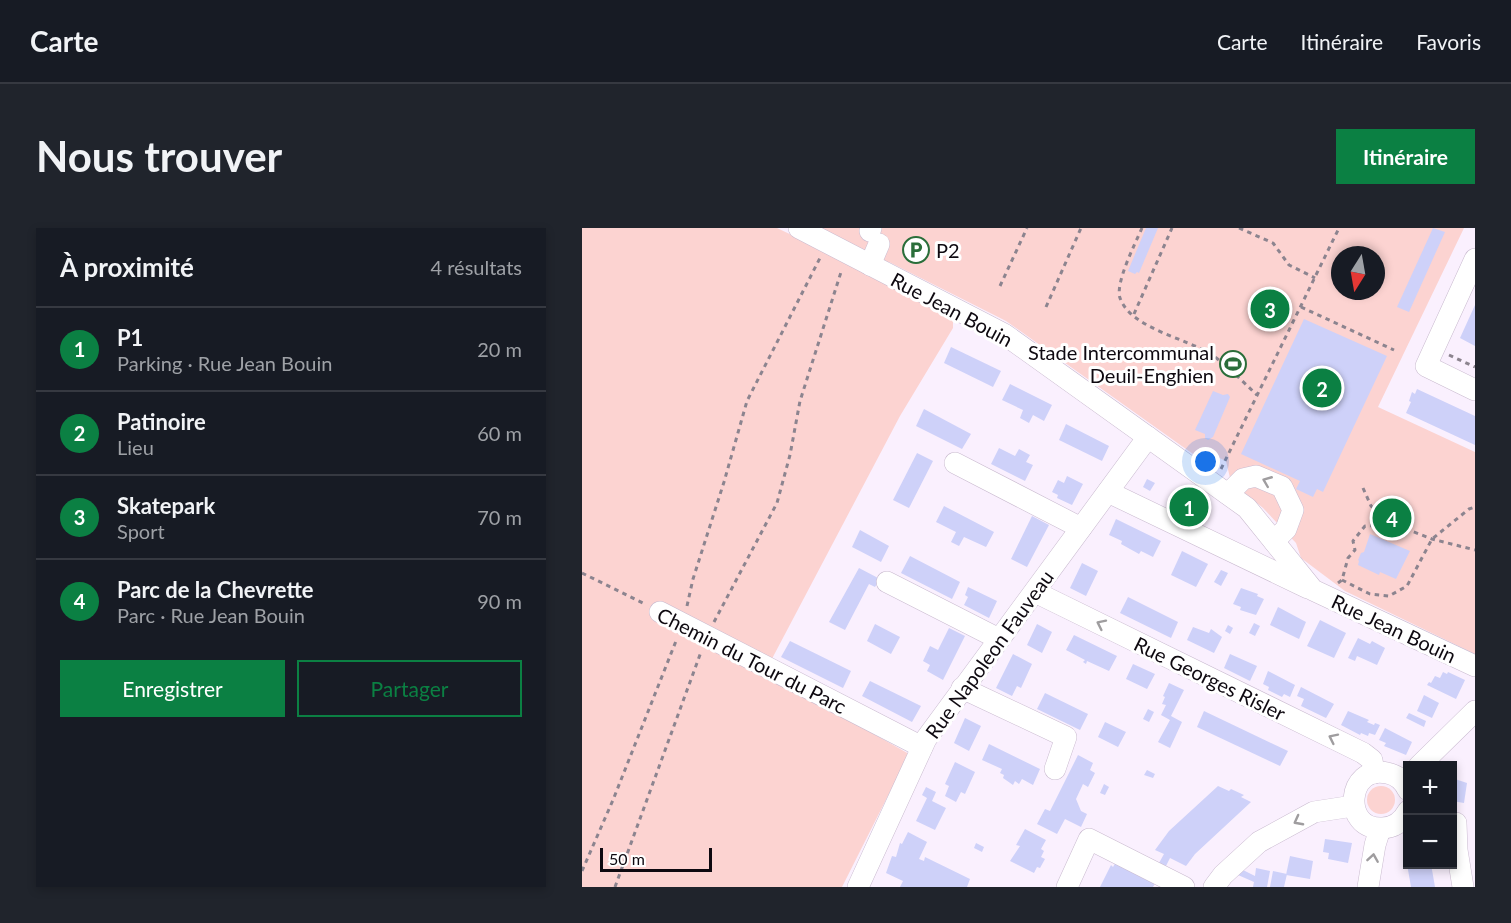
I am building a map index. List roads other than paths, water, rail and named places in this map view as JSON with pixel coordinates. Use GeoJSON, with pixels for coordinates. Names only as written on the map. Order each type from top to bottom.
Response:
{"type":"FeatureCollection","features":[{"type":"Feature","properties":{"kind":"street","name":"Rue Jean Bouin"},"geometry":{"type":"LineString","coordinates":[[799,228],[1004,334],[1247,508],[1313,590]]}},
{"type":"Feature","properties":{"kind":"street"},"geometry":{"type":"LineString","coordinates":[[870,265],[874,234]]}},
{"type":"Feature","properties":{"kind":"street"},"geometry":{"type":"LineString","coordinates":[[1475,259],[1426,366],[1475,390]]}},
{"type":"Feature","properties":{"kind":"street","name":"Rue Napoleon Fauveau"},"geometry":{"type":"LineString","coordinates":[[858,887],[922,747],[1148,437]]}},
{"type":"Feature","properties":{"kind":"street"},"geometry":{"type":"LineString","coordinates":[[955,463],[1081,528]]}},
{"type":"Feature","properties":{"kind":"street"},"geometry":{"type":"LineString","coordinates":[[1221,489],[1243,478],[1256,477],[1282,487],[1293,510],[1286,529],[1274,541]]}},
{"type":"Feature","properties":{"kind":"street","name":"Rue Jean Bouin"},"geometry":{"type":"LineString","coordinates":[[1108,492],[1475,666]]}},
{"type":"Feature","properties":{"kind":"street"},"geometry":{"type":"LineString","coordinates":[[887,582],[999,639]]}},
{"type":"Feature","properties":{"kind":"street","name":"Rue Georges Risler"},"geometry":{"type":"LineString","coordinates":[[1035,592],[1369,756],[1375,766],[1374,773]]}},
{"type":"Feature","properties":{"kind":"street","name":"Chemin du Tour du Parc"},"geometry":{"type":"LineString","coordinates":[[660,612],[922,747]]}},
{"type":"Feature","properties":{"kind":"street"},"geometry":{"type":"LineString","coordinates":[[963,688],[1066,736],[1055,769]]}},
{"type":"Feature","properties":{"kind":"street"},"geometry":{"type":"LineString","coordinates":[[1423,761],[1475,711]]}},
{"type":"Feature","properties":{"kind":"street"},"geometry":{"type":"LineString","coordinates":[[1403,780],[1389,773],[1374,773],[1360,782],[1353,797],[1353,806],[1360,820],[1380,829],[1398,823],[1404,815]]}},
{"type":"Feature","properties":{"kind":"street"},"geometry":{"type":"LineString","coordinates":[[1214,887],[1223,875],[1259,842],[1314,812],[1353,806]]}},
{"type":"Feature","properties":{"kind":"street"},"geometry":{"type":"LineString","coordinates":[[1461,824],[1457,850],[1463,887]]}},
{"type":"Feature","properties":{"kind":"street"},"geometry":{"type":"LineString","coordinates":[[1368,887],[1380,829]]}},
{"type":"Feature","properties":{"kind":"street"},"geometry":{"type":"LineString","coordinates":[[1067,887],[1089,839],[1184,887]]}},
{"type":"Feature","properties":{"kind":"place","name":"P2"},"geometry":{"type":"Point","coordinates":[916,250]}},
{"type":"Feature","properties":{"kind":"place","name":"Skatepark"},"geometry":{"type":"Point","coordinates":[1270,309]}},
{"type":"Feature","properties":{"kind":"place","name":"Stade Intercommunal Deuil-Enghien"},"geometry":{"type":"Point","coordinates":[1233,364]}},
{"type":"Feature","properties":{"kind":"place","name":"Patinoire"},"geometry":{"type":"Point","coordinates":[1322,388]}},
{"type":"Feature","properties":{"kind":"place","name":"P1"},"geometry":{"type":"Point","coordinates":[1189,507]}},
{"type":"Feature","properties":{"kind":"place","name":"Parc de la Chevrette"},"geometry":{"type":"Point","coordinates":[1392,518]}}]}
